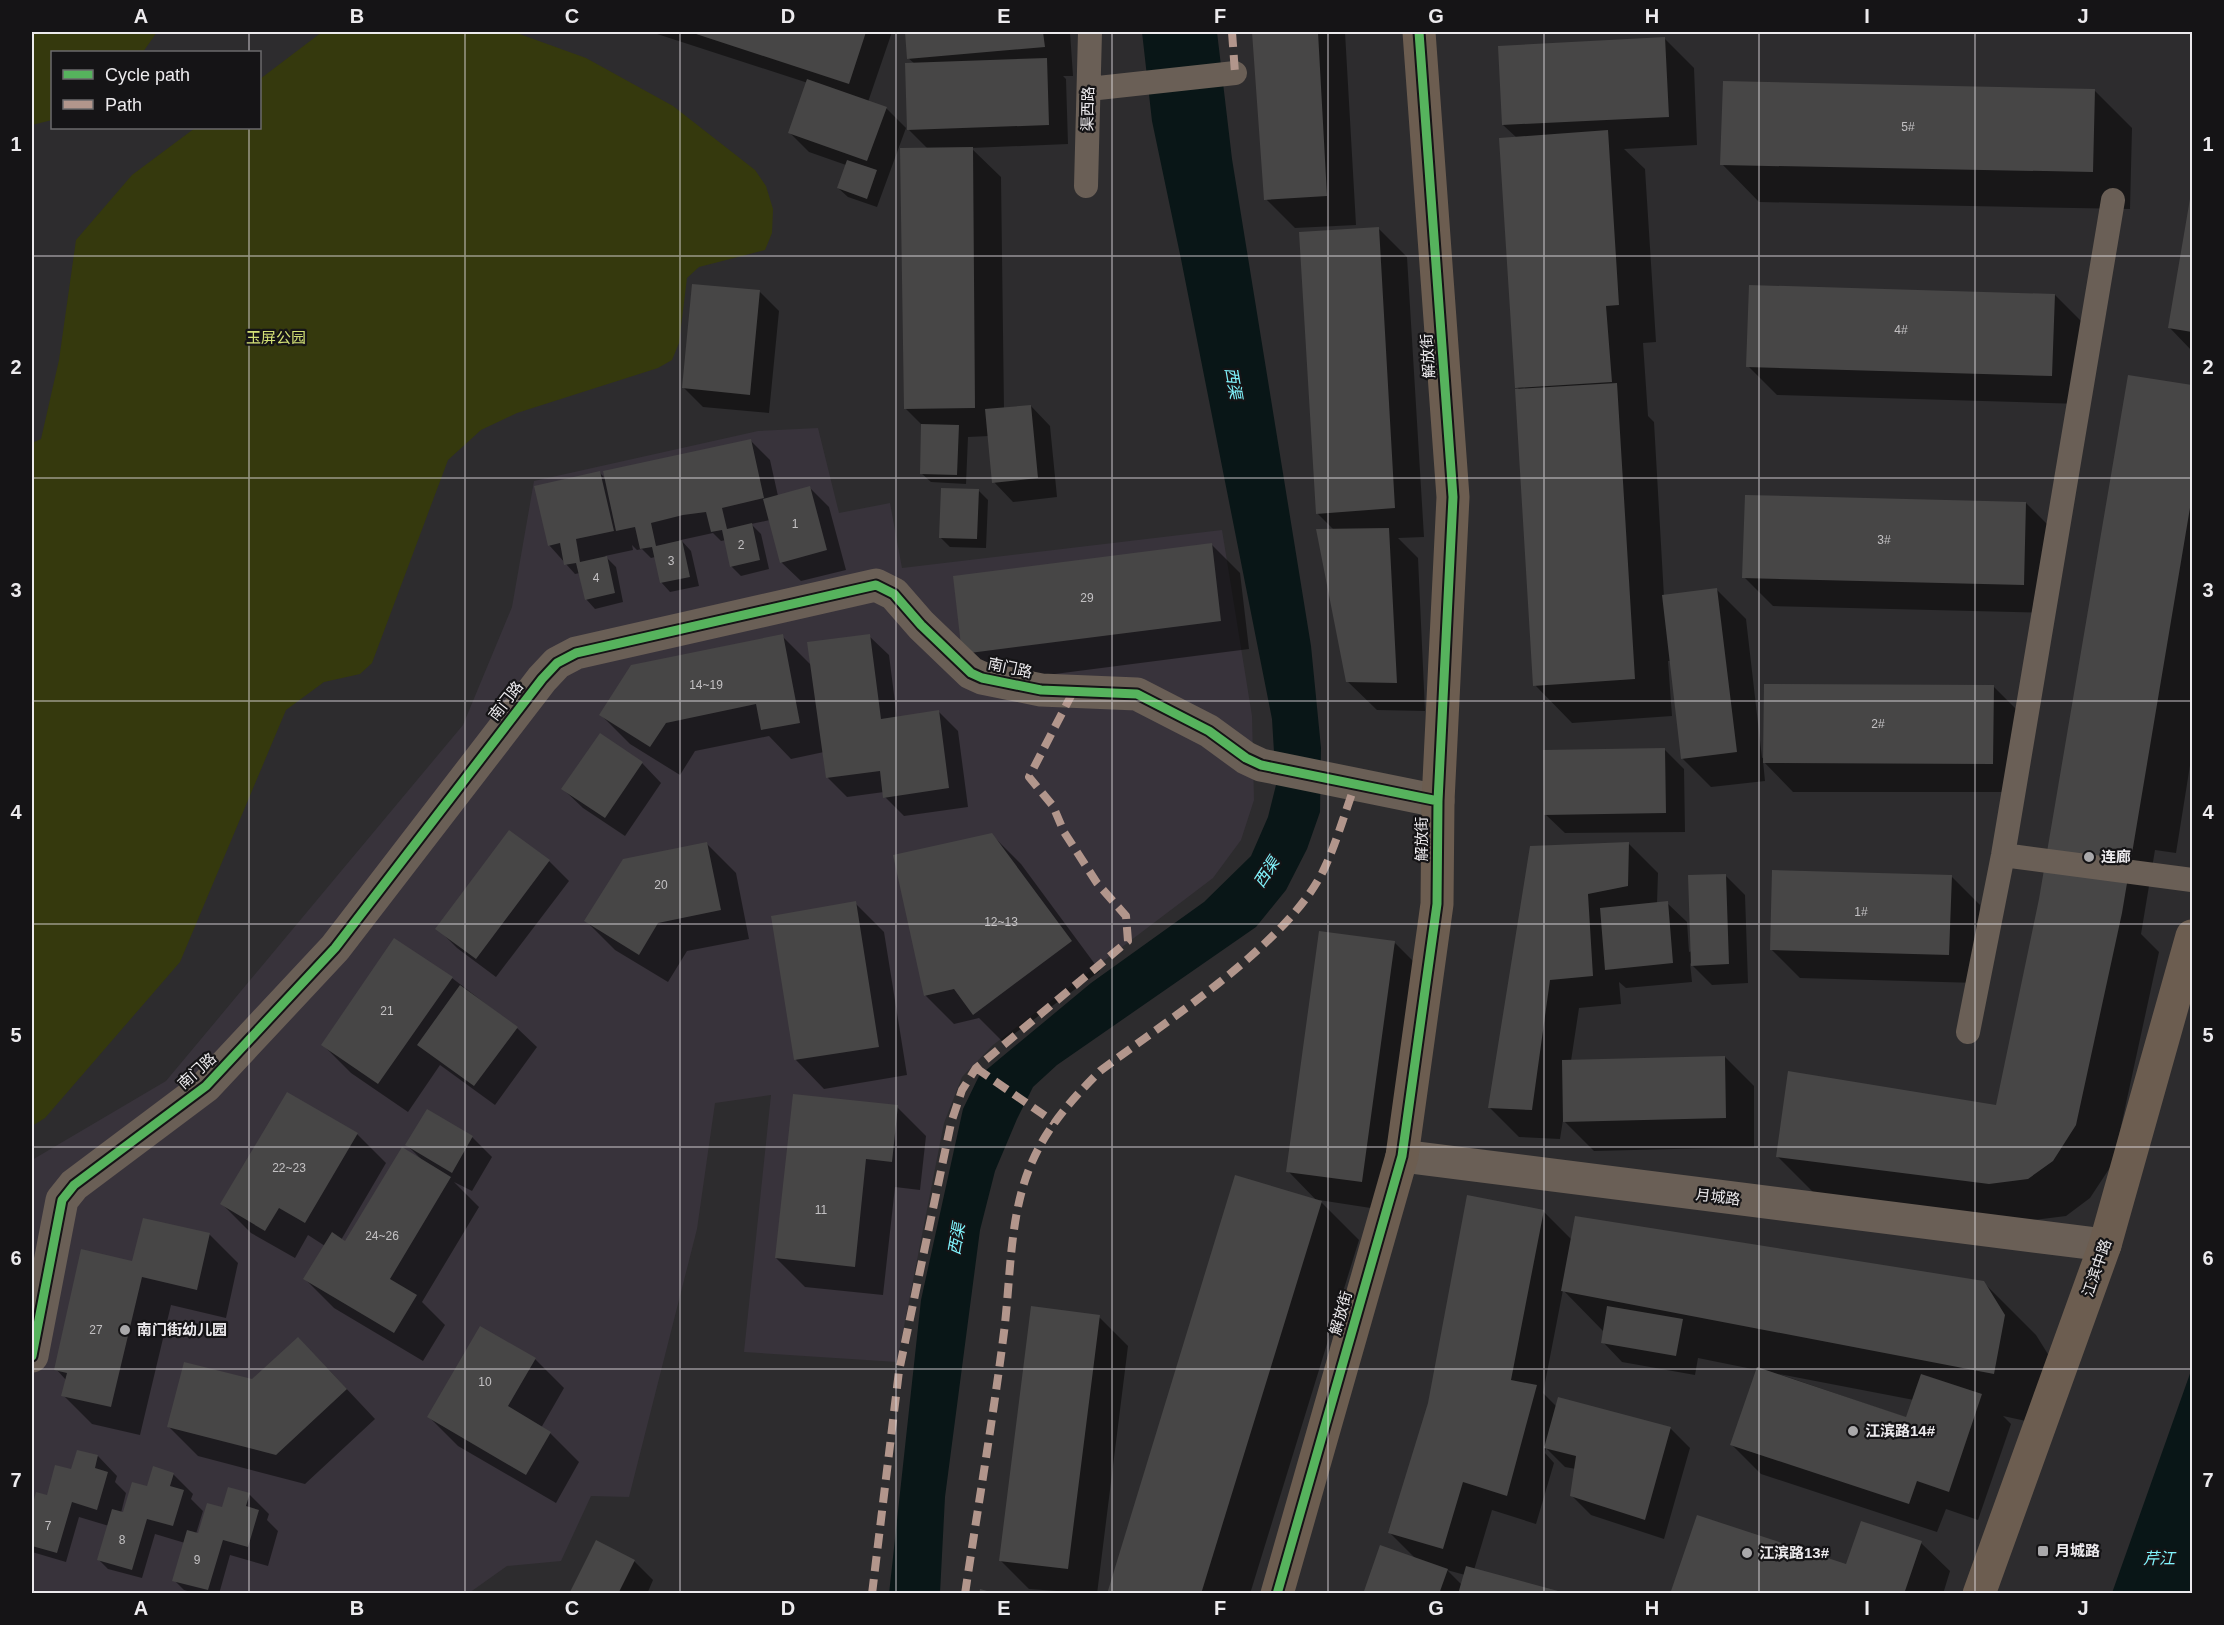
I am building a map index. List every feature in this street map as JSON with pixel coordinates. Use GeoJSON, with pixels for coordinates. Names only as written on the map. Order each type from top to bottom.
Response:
{"type":"FeatureCollection","features":[{"type":"Feature","properties":{"kind":"street","name":"解放街"},"geometry":{"type":"LineString","coordinates":[[1277,1593],[1402,1156],[1437,904],[1438,801],[1454,497],[1419,32]]}},
{"type":"Feature","properties":{"kind":"street","name":"南门路"},"geometry":{"type":"LineString","coordinates":[[32,1356],[62,1200],[74,1185],[214,1078],[335,948],[542,679],[557,663],[576,653],[876,585],[894,594],[921,625],[971,672],[982,678],[1041,690],[1137,694],[1209,731],[1246,758],[1261,765],[1438,801]]}},
{"type":"Feature","properties":{"kind":"street","name":"江滨中路"},"geometry":{"type":"LineString","coordinates":[[1979,1593],[2105,1245],[2193,936]]}},
{"type":"Feature","properties":{"kind":"street","name":"月城路"},"geometry":{"type":"LineString","coordinates":[[1402,1156],[2105,1245]]}},
{"type":"Feature","properties":{"kind":"lane","name":"渠西路"},"geometry":{"type":"LineString","coordinates":[[1086,186],[1090,32]]}},
{"type":"Feature","properties":{"kind":"lane"},"geometry":{"type":"LineString","coordinates":[[1089,89],[1235,73]]}},
{"type":"Feature","properties":{"kind":"lane"},"geometry":{"type":"LineString","coordinates":[[1968,1032],[2002,855],[2114,200]]}},
{"type":"Feature","properties":{"kind":"lane"},"geometry":{"type":"LineString","coordinates":[[2002,855],[2193,880]]}},
{"type":"Feature","properties":{"kind":"shaded area"},"geometry":{"type":"Polygon","coordinates":[[[818,428],[839,513],[890,503],[902,568],[1222,530],[1252,716],[1254,800],[1241,840],[1213,878],[993,1045],[962,1077],[944,1123],[897,1362],[744,1352],[771,1095],[715,1103],[697,1229],[629,1497],[591,1496],[561,1561],[507,1566],[469,1593],[32,1594],[32,1160],[166,1081],[463,725],[512,607],[534,481],[758,431],[818,428]]]}},
{"type":"Feature","properties":{"kind":"green space"},"geometry":{"type":"Polygon","coordinates":[[[32,32],[157,32],[144,51],[51,51],[51,120],[32,125],[32,32]]]}},
{"type":"Feature","properties":{"kind":"green space","name":"玉屏公园"},"geometry":{"type":"Polygon","coordinates":[[[322,32],[514,32],[586,58],[673,106],[755,170],[766,186],[773,209],[772,233],[765,250],[699,267],[687,278],[679,343],[672,360],[658,368],[517,413],[481,430],[448,460],[372,663],[360,674],[324,682],[286,710],[180,962],[45,1118],[32,1126],[32,443],[41,439],[59,360],[76,240],[132,175],[194,129],[261,129],[261,78],[322,32]]]}},
{"type":"Feature","properties":{"kind":"water","name":"西渠"},"geometry":{"type":"Polygon","coordinates":[[[1142,32],[1217,32],[1232,159],[1311,646],[1321,748],[1320,812],[1307,849],[1286,890],[1256,927],[1057,1065],[1033,1087],[995,1171],[980,1230],[945,1497],[940,1593],[889,1594],[921,1300],[963,1109],[979,1076],[1091,983],[1204,902],[1251,856],[1268,817],[1276,785],[1272,719],[1152,121],[1142,32]]]}},
{"type":"Feature","properties":{"kind":"water","name":"芹江"},"geometry":{"type":"Polygon","coordinates":[[[2192,1368],[2192,1593],[2112,1593],[2192,1368]]]}},
{"type":"Feature","properties":{"kind":"building"},"geometry":{"type":"Polygon","coordinates":[[[690,32],[866,32],[849,84],[690,32]]]}},
{"type":"Feature","properties":{"kind":"building"},"geometry":{"type":"Polygon","coordinates":[[[905,32],[1043,32],[1045,47],[907,59],[905,32]]]}},
{"type":"Feature","properties":{"kind":"building"},"geometry":{"type":"Polygon","coordinates":[[[1252,32],[1318,32],[1327,196],[1264,200],[1252,32]]]}},
{"type":"Feature","properties":{"kind":"building"},"geometry":{"type":"Polygon","coordinates":[[[1665,37],[1669,117],[1502,125],[1498,46],[1665,37]]]}},
{"type":"Feature","properties":{"kind":"building"},"geometry":{"type":"Polygon","coordinates":[[[1047,58],[1049,125],[907,130],[905,63],[1047,58]]]}},
{"type":"Feature","properties":{"kind":"building"},"geometry":{"type":"Polygon","coordinates":[[[807,79],[887,107],[867,161],[788,133],[807,79]]]}},
{"type":"Feature","properties":{"kind":"building"},"geometry":{"type":"Polygon","coordinates":[[[1723,81],[2095,89],[2093,172],[1720,165],[1723,81]]]}},
{"type":"Feature","properties":{"kind":"building"},"geometry":{"type":"Polygon","coordinates":[[[1608,130],[1619,305],[1606,306],[1612,382],[1515,388],[1499,138],[1608,130]]]}},
{"type":"Feature","properties":{"kind":"building"},"geometry":{"type":"Polygon","coordinates":[[[973,147],[975,408],[904,409],[900,148],[973,147]]]}},
{"type":"Feature","properties":{"kind":"building"},"geometry":{"type":"Polygon","coordinates":[[[847,160],[877,170],[867,199],[837,188],[847,160]]]}},
{"type":"Feature","properties":{"kind":"building"},"geometry":{"type":"Polygon","coordinates":[[[2192,193],[2192,332],[2168,328],[2192,193]]]}},
{"type":"Feature","properties":{"kind":"building"},"geometry":{"type":"Polygon","coordinates":[[[1379,227],[1395,508],[1316,514],[1299,232],[1379,227]]]}},
{"type":"Feature","properties":{"kind":"building"},"geometry":{"type":"Polygon","coordinates":[[[692,284],[760,290],[750,395],[682,388],[692,284]]]}},
{"type":"Feature","properties":{"kind":"building"},"geometry":{"type":"Polygon","coordinates":[[[1749,285],[2055,294],[2052,376],[1746,367],[1749,285]]]}},
{"type":"Feature","properties":{"kind":"building"},"geometry":{"type":"Polygon","coordinates":[[[2128,375],[2192,385],[2192,496],[2122,913],[2076,1125],[2053,1161],[2028,1179],[1989,1184],[1776,1157],[1788,1071],[1996,1105],[2039,899],[2128,375]]]}},
{"type":"Feature","properties":{"kind":"building"},"geometry":{"type":"Polygon","coordinates":[[[1617,383],[1635,679],[1533,686],[1515,389],[1617,383]]]}},
{"type":"Feature","properties":{"kind":"building"},"geometry":{"type":"Polygon","coordinates":[[[1031,405],[1038,478],[992,483],[985,409],[1031,405]]]}},
{"type":"Feature","properties":{"kind":"building"},"geometry":{"type":"Polygon","coordinates":[[[921,424],[959,425],[957,475],[920,474],[921,424]]]}},
{"type":"Feature","properties":{"kind":"building"},"geometry":{"type":"Polygon","coordinates":[[[751,439],[764,498],[722,508],[727,529],[752,523],[760,560],[730,567],[722,530],[711,532],[706,512],[683,515],[651,523],[656,546],[682,540],[690,577],[660,583],[652,547],[640,549],[635,527],[616,531],[603,471],[751,439]]]}},
{"type":"Feature","properties":{"kind":"building"},"geometry":{"type":"Polygon","coordinates":[[[600,471],[614,531],[576,539],[580,562],[607,556],[615,593],[585,600],[576,563],[564,565],[560,543],[548,546],[534,486],[600,471]]]}},
{"type":"Feature","properties":{"kind":"building"},"geometry":{"type":"Polygon","coordinates":[[[810,486],[827,550],[780,563],[763,499],[810,486]]]}},
{"type":"Feature","properties":{"kind":"building"},"geometry":{"type":"Polygon","coordinates":[[[941,488],[979,489],[977,539],[939,538],[941,488]]]}},
{"type":"Feature","properties":{"kind":"building"},"geometry":{"type":"Polygon","coordinates":[[[1745,495],[2026,502],[2024,585],[1742,578],[1745,495]]]}},
{"type":"Feature","properties":{"kind":"building"},"geometry":{"type":"Polygon","coordinates":[[[1389,528],[1397,683],[1346,682],[1316,529],[1389,528]]]}},
{"type":"Feature","properties":{"kind":"building"},"geometry":{"type":"Polygon","coordinates":[[[1212,543],[1221,621],[962,654],[953,576],[1212,543]]]}},
{"type":"Feature","properties":{"kind":"building"},"geometry":{"type":"Polygon","coordinates":[[[1717,588],[1737,752],[1681,759],[1662,595],[1717,588]]]}},
{"type":"Feature","properties":{"kind":"building"},"geometry":{"type":"Polygon","coordinates":[[[783,634],[800,723],[761,730],[756,704],[666,723],[650,747],[599,715],[631,665],[783,634]]]}},
{"type":"Feature","properties":{"kind":"building"},"geometry":{"type":"Polygon","coordinates":[[[870,634],[881,719],[939,710],[949,788],[883,798],[880,771],[826,778],[807,642],[870,634]]]}},
{"type":"Feature","properties":{"kind":"building"},"geometry":{"type":"Polygon","coordinates":[[[1764,684],[1994,685],[1993,764],[1763,763],[1764,684]]]}},
{"type":"Feature","properties":{"kind":"building"},"geometry":{"type":"Polygon","coordinates":[[[600,733],[643,762],[605,818],[561,789],[600,733]]]}},
{"type":"Feature","properties":{"kind":"building"},"geometry":{"type":"Polygon","coordinates":[[[1665,748],[1666,813],[1544,815],[1543,750],[1665,748]]]}},
{"type":"Feature","properties":{"kind":"building"},"geometry":{"type":"Polygon","coordinates":[[[509,830],[550,860],[476,959],[435,929],[509,830]]]}},
{"type":"Feature","properties":{"kind":"building"},"geometry":{"type":"Polygon","coordinates":[[[992,833],[1072,941],[973,1015],[954,989],[924,996],[893,855],[992,833]]]}},
{"type":"Feature","properties":{"kind":"building"},"geometry":{"type":"Polygon","coordinates":[[[707,842],[721,910],[658,923],[639,955],[584,921],[623,859],[707,842]]]}},
{"type":"Feature","properties":{"kind":"building"},"geometry":{"type":"Polygon","coordinates":[[[1629,842],[1628,886],[1588,894],[1593,976],[1550,980],[1532,1110],[1488,1108],[1530,846],[1629,842]]]}},
{"type":"Feature","properties":{"kind":"building"},"geometry":{"type":"Polygon","coordinates":[[[1772,870],[1952,875],[1949,955],[1770,950],[1772,870]]]}},
{"type":"Feature","properties":{"kind":"building"},"geometry":{"type":"Polygon","coordinates":[[[1726,874],[1729,964],[1691,966],[1688,875],[1726,874]]]}},
{"type":"Feature","properties":{"kind":"building"},"geometry":{"type":"Polygon","coordinates":[[[856,901],[879,1047],[794,1060],[771,916],[856,901]]]}},
{"type":"Feature","properties":{"kind":"building"},"geometry":{"type":"Polygon","coordinates":[[[1668,901],[1673,963],[1605,970],[1600,908],[1668,901]]]}},
{"type":"Feature","properties":{"kind":"building"},"geometry":{"type":"Polygon","coordinates":[[[1319,931],[1395,941],[1362,1182],[1286,1172],[1319,931]]]}},
{"type":"Feature","properties":{"kind":"building"},"geometry":{"type":"Polygon","coordinates":[[[394,938],[453,977],[378,1084],[321,1045],[394,938]]]}},
{"type":"Feature","properties":{"kind":"building"},"geometry":{"type":"Polygon","coordinates":[[[460,985],[518,1027],[474,1086],[417,1045],[460,985]]]}},
{"type":"Feature","properties":{"kind":"building"},"geometry":{"type":"Polygon","coordinates":[[[1725,1056],[1726,1118],[1563,1122],[1562,1060],[1725,1056]]]}},
{"type":"Feature","properties":{"kind":"building"},"geometry":{"type":"Polygon","coordinates":[[[287,1092],[358,1133],[305,1223],[279,1208],[265,1231],[220,1204],[287,1092]]]}},
{"type":"Feature","properties":{"kind":"building"},"geometry":{"type":"Polygon","coordinates":[[[793,1094],[898,1105],[892,1162],[866,1159],[855,1267],[775,1258],[793,1094]]]}},
{"type":"Feature","properties":{"kind":"building"},"geometry":{"type":"Polygon","coordinates":[[[427,1109],[473,1136],[452,1173],[405,1145],[427,1109]]]}},
{"type":"Feature","properties":{"kind":"building"},"geometry":{"type":"Polygon","coordinates":[[[402,1147],[451,1177],[390,1279],[417,1295],[394,1333],[303,1279],[332,1232],[345,1241],[402,1147]]]}},
{"type":"Feature","properties":{"kind":"building"},"geometry":{"type":"Polygon","coordinates":[[[1235,1175],[1322,1201],[1201,1594],[1107,1594],[1235,1175]]]}},
{"type":"Feature","properties":{"kind":"building"},"geometry":{"type":"Polygon","coordinates":[[[1467,1195],[1544,1210],[1511,1380],[1537,1385],[1507,1496],[1463,1482],[1443,1549],[1388,1533],[1428,1403],[1467,1195]]]}},
{"type":"Feature","properties":{"kind":"building"},"geometry":{"type":"Polygon","coordinates":[[[1575,1216],[1984,1281],[2005,1315],[1994,1374],[1561,1291],[1575,1216]]]}},
{"type":"Feature","properties":{"kind":"building","name":"南门街幼儿园"},"geometry":{"type":"Polygon","coordinates":[[[143,1218],[210,1233],[197,1290],[142,1277],[111,1407],[61,1396],[67,1373],[54,1370],[81,1249],[132,1261],[143,1218]]]}},
{"type":"Feature","properties":{"kind":"building"},"geometry":{"type":"Polygon","coordinates":[[[1031,1306],[1100,1315],[1068,1569],[999,1561],[1031,1306]]]}},
{"type":"Feature","properties":{"kind":"building"},"geometry":{"type":"Polygon","coordinates":[[[1607,1306],[1683,1319],[1676,1356],[1601,1343],[1607,1306]]]}},
{"type":"Feature","properties":{"kind":"building"},"geometry":{"type":"Polygon","coordinates":[[[480,1326],[536,1358],[508,1406],[551,1432],[526,1475],[427,1417],[480,1326]]]}},
{"type":"Feature","properties":{"kind":"building"},"geometry":{"type":"Polygon","coordinates":[[[298,1337],[347,1389],[276,1455],[167,1427],[184,1362],[252,1379],[298,1337]]]}},
{"type":"Feature","properties":{"kind":"building","name":"江滨路14#"},"geometry":{"type":"Polygon","coordinates":[[[1757,1367],[1906,1417],[1921,1374],[1982,1394],[1949,1492],[1917,1481],[1909,1504],[1730,1445],[1757,1367]]]}},
{"type":"Feature","properties":{"kind":"building"},"geometry":{"type":"Polygon","coordinates":[[[1558,1397],[1671,1427],[1645,1520],[1570,1496],[1576,1456],[1544,1448],[1558,1397]]]}},
{"type":"Feature","properties":{"kind":"building"},"geometry":{"type":"Polygon","coordinates":[[[77,1450],[98,1455],[95,1468],[108,1472],[97,1510],[72,1502],[57,1553],[32,1546],[32,1507],[36,1492],[47,1495],[55,1465],[71,1469],[77,1450]]]}},
{"type":"Feature","properties":{"kind":"building"},"geometry":{"type":"Polygon","coordinates":[[[153,1466],[174,1473],[170,1486],[184,1490],[173,1526],[147,1519],[132,1570],[97,1560],[112,1509],[123,1512],[132,1482],[147,1486],[153,1466]]]}},
{"type":"Feature","properties":{"kind":"building"},"geometry":{"type":"Polygon","coordinates":[[[228,1487],[250,1493],[246,1506],[259,1510],[248,1547],[223,1540],[208,1590],[172,1581],[187,1530],[198,1533],[207,1503],[222,1507],[228,1487]]]}},
{"type":"Feature","properties":{"kind":"building","name":"江滨路13#"},"geometry":{"type":"Polygon","coordinates":[[[1697,1515],[1846,1564],[1861,1521],[1922,1541],[1904,1594],[1670,1594],[1697,1515]]]}},
{"type":"Feature","properties":{"kind":"building"},"geometry":{"type":"Polygon","coordinates":[[[596,1540],[635,1560],[618,1594],[569,1594],[596,1540]]]}},
{"type":"Feature","properties":{"kind":"building"},"geometry":{"type":"Polygon","coordinates":[[[1380,1545],[1448,1569],[1439,1594],[1363,1594],[1380,1545]]]}},
{"type":"Feature","properties":{"kind":"building"},"geometry":{"type":"Polygon","coordinates":[[[1466,1566],[1558,1591],[1557,1594],[1458,1594],[1466,1566]]]}},
{"type":"Feature","properties":{"kind":"building"},"geometry":{"type":"Polygon","coordinates":[[[980,1589],[994,1593],[994,1594],[979,1594],[980,1589]]]}},
{"type":"Feature","properties":{"kind":"marked path"},"geometry":{"type":"LineString","coordinates":[[1232,32],[1235,73]]}},
{"type":"Feature","properties":{"kind":"marked path"},"geometry":{"type":"LineString","coordinates":[[872,1594],[899,1371],[951,1123],[962,1090],[976,1068],[1128,941],[1126,916],[1097,883],[1064,832],[1053,806],[1029,777],[1073,692]]}},
{"type":"Feature","properties":{"kind":"marked path"},"geometry":{"type":"LineString","coordinates":[[965,1594],[1000,1365],[1015,1224],[1024,1182],[1038,1149],[1062,1114],[1100,1071],[1224,978],[1285,923],[1308,895],[1325,867],[1355,785]]}},
{"type":"Feature","properties":{"kind":"marked path"},"geometry":{"type":"LineString","coordinates":[[976,1068],[1054,1122]]}},
{"type":"Feature","properties":{"kind":"cycle path"},"geometry":{"type":"LineString","coordinates":[[1277,1594],[1402,1156],[1437,904],[1438,801],[1453,497],[1419,32]]}},
{"type":"Feature","properties":{"kind":"cycle path"},"geometry":{"type":"LineString","coordinates":[[32,1356],[62,1200],[74,1185],[206,1086],[335,948],[542,679],[557,663],[576,653],[876,585],[894,594],[921,625],[971,673],[982,678],[1041,690],[1137,694],[1209,731],[1246,758],[1261,765],[1438,801]]}},
{"type":"Feature","properties":{"kind":"place","name":"连廊"},"geometry":{"type":"Point","coordinates":[2089,857]}},
{"type":"Feature","properties":{"kind":"place","name":"南门街幼儿园"},"geometry":{"type":"Point","coordinates":[125,1330]}},
{"type":"Feature","properties":{"kind":"place","name":"江滨路14#"},"geometry":{"type":"Point","coordinates":[1853,1431]}},
{"type":"Feature","properties":{"kind":"place","name":"月城路"},"geometry":{"type":"Point","coordinates":[2043,1551]}},
{"type":"Feature","properties":{"kind":"place","name":"江滨路13#"},"geometry":{"type":"Point","coordinates":[1747,1553]}}]}
